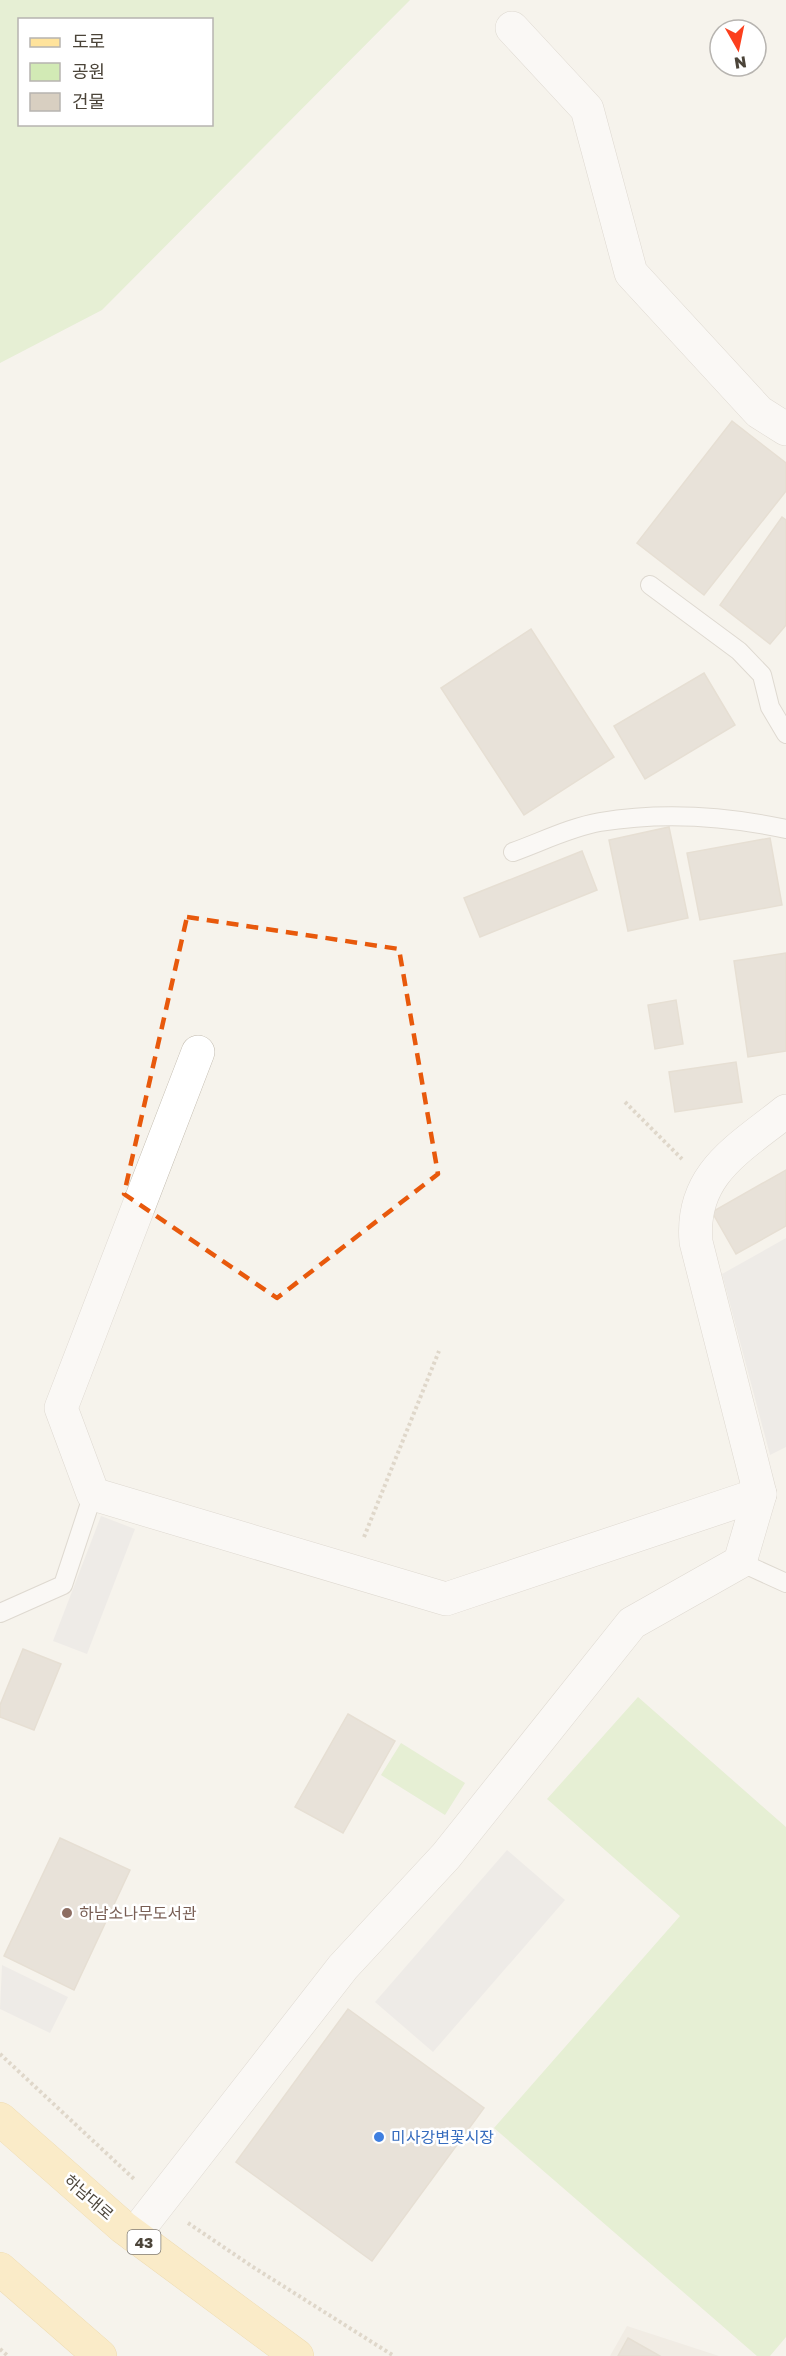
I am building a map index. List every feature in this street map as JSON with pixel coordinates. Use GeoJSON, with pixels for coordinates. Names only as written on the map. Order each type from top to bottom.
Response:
{"type":"FeatureCollection","features":[{"type":"Feature","properties":{"kind":"main road","name":"하남대로"},"geometry":{"type":"LineString","coordinates":[[0,2119],[134,2235],[297,2356]]}},
{"type":"Feature","properties":{"kind":"main road"},"geometry":{"type":"LineString","coordinates":[[0,2269],[100,2356]]}},
{"type":"Feature","properties":{"kind":"street"},"geometry":{"type":"LineString","coordinates":[[513,28],[587,109],[631,273],[759,412],[786,429]]}},
{"type":"Feature","properties":{"kind":"street"},"geometry":{"type":"LineString","coordinates":[[198,1052],[61,1407],[93,1494],[446,1599],[760,1494]]}},
{"type":"Feature","properties":{"kind":"street"},"geometry":{"type":"LineString","coordinates":[[134,2235],[343,1967],[453,1848],[632,1623],[740,1562],[760,1494],[696,1242],[694,1222],[706,1182],[718,1166],[786,1111]]}},
{"type":"Feature","properties":{"kind":"lane"},"geometry":{"type":"LineString","coordinates":[[650,585],[739,651],[762,675],[770,707],[786,734]]}},
{"type":"Feature","properties":{"kind":"lane"},"geometry":{"type":"LineString","coordinates":[[513,852],[598,822],[663,817],[741,819],[786,829]]}},
{"type":"Feature","properties":{"kind":"lane"},"geometry":{"type":"LineString","coordinates":[[0,1613],[63,1585],[93,1494]]}},
{"type":"Feature","properties":{"kind":"lane"},"geometry":{"type":"LineString","coordinates":[[740,1562],[786,1583]]}},
{"type":"Feature","properties":{"kind":"path"},"geometry":{"type":"LineString","coordinates":[[626,1102],[706,1182]]}},
{"type":"Feature","properties":{"kind":"path"},"geometry":{"type":"LineString","coordinates":[[350,1571],[439,1351]]}},
{"type":"Feature","properties":{"kind":"path"},"geometry":{"type":"LineString","coordinates":[[0,2349],[8,2356]]}},
{"type":"Feature","properties":{"kind":"highlighted area"},"geometry":{"type":"Polygon","coordinates":[[[187,917],[399,949],[438,1174],[277,1298],[124,1194],[187,917]]]}},
{"type":"Feature","properties":{"kind":"shaded area"},"geometry":{"type":"Polygon","coordinates":[[[786,1238],[786,1447],[770,1455],[722,1274],[786,1238]]]}},
{"type":"Feature","properties":{"kind":"shaded area"},"geometry":{"type":"Polygon","coordinates":[[[101,1516],[135,1529],[87,1654],[53,1641],[101,1516]]]}},
{"type":"Feature","properties":{"kind":"shaded area"},"geometry":{"type":"Polygon","coordinates":[[[507,1850],[565,1900],[433,2052],[375,2002],[507,1850]]]}},
{"type":"Feature","properties":{"kind":"shaded area"},"geometry":{"type":"Polygon","coordinates":[[[2,1965],[68,1997],[50,2033],[0,2009],[2,1965]]]}},
{"type":"Feature","properties":{"kind":"shaded area"},"geometry":{"type":"Polygon","coordinates":[[[627,2326],[719,2356],[610,2356],[627,2326]]]}},
{"type":"Feature","properties":{"kind":"green space"},"geometry":{"type":"Polygon","coordinates":[[[0,0],[410,0],[102,310],[0,363],[0,0]]]}},
{"type":"Feature","properties":{"kind":"green space"},"geometry":{"type":"Polygon","coordinates":[[[638,1697],[786,1827],[786,2337],[770,2356],[757,2356],[494,2128],[680,1916],[547,1799],[638,1697]]]}},
{"type":"Feature","properties":{"kind":"green space"},"geometry":{"type":"Polygon","coordinates":[[[401,1743],[465,1783],[445,1815],[381,1775],[401,1743]]]}},
{"type":"Feature","properties":{"kind":"building"},"geometry":{"type":"Polygon","coordinates":[[[732,421],[786,463],[786,491],[704,595],[637,543],[732,421]]]}},
{"type":"Feature","properties":{"kind":"building"},"geometry":{"type":"Polygon","coordinates":[[[782,517],[786,520],[786,625],[770,644],[720,605],[782,517]]]}},
{"type":"Feature","properties":{"kind":"building"},"geometry":{"type":"Polygon","coordinates":[[[531,629],[614,757],[524,815],[441,688],[531,629]]]}},
{"type":"Feature","properties":{"kind":"building"},"geometry":{"type":"Polygon","coordinates":[[[704,673],[735,725],[645,779],[614,726],[704,673]]]}},
{"type":"Feature","properties":{"kind":"building"},"geometry":{"type":"Polygon","coordinates":[[[669,827],[688,918],[628,931],[609,840],[669,827]]]}},
{"type":"Feature","properties":{"kind":"building"},"geometry":{"type":"Polygon","coordinates":[[[770,838],[782,905],[700,920],[687,853],[770,838]]]}},
{"type":"Feature","properties":{"kind":"building"},"geometry":{"type":"Polygon","coordinates":[[[582,851],[597,890],[480,937],[464,898],[582,851]]]}},
{"type":"Feature","properties":{"kind":"building"},"geometry":{"type":"Polygon","coordinates":[[[786,953],[786,1051],[748,1057],[734,961],[786,953]]]}},
{"type":"Feature","properties":{"kind":"building"},"geometry":{"type":"Polygon","coordinates":[[[676,1000],[683,1044],[655,1049],[648,1005],[676,1000]]]}},
{"type":"Feature","properties":{"kind":"building"},"geometry":{"type":"Polygon","coordinates":[[[736,1062],[742,1102],[675,1112],[669,1072],[736,1062]]]}},
{"type":"Feature","properties":{"kind":"building"},"geometry":{"type":"Polygon","coordinates":[[[786,1170],[786,1226],[736,1254],[712,1212],[786,1170]]]}},
{"type":"Feature","properties":{"kind":"building"},"geometry":{"type":"Polygon","coordinates":[[[23,1649],[61,1664],[34,1730],[0,1717],[0,1705],[23,1649]]]}},
{"type":"Feature","properties":{"kind":"building"},"geometry":{"type":"Polygon","coordinates":[[[348,1714],[395,1741],[343,1833],[295,1807],[348,1714]]]}},
{"type":"Feature","properties":{"kind":"building","name":"하남소나무도서관"},"geometry":{"type":"Polygon","coordinates":[[[60,1838],[130,1870],[74,1990],[4,1956],[60,1838]]]}},
{"type":"Feature","properties":{"kind":"building"},"geometry":{"type":"Polygon","coordinates":[[[348,2009],[484,2108],[372,2261],[236,2162],[348,2009]]]}},
{"type":"Feature","properties":{"kind":"building"},"geometry":{"type":"Polygon","coordinates":[[[628,2338],[660,2356],[618,2356],[628,2338]]]}},
{"type":"Feature","properties":{"kind":"place","name":"하남소나무도서관"},"geometry":{"type":"Point","coordinates":[67,1913]}},
{"type":"Feature","properties":{"kind":"place","name":"미사강변꽃시장"},"geometry":{"type":"Point","coordinates":[379,2137]}}]}
